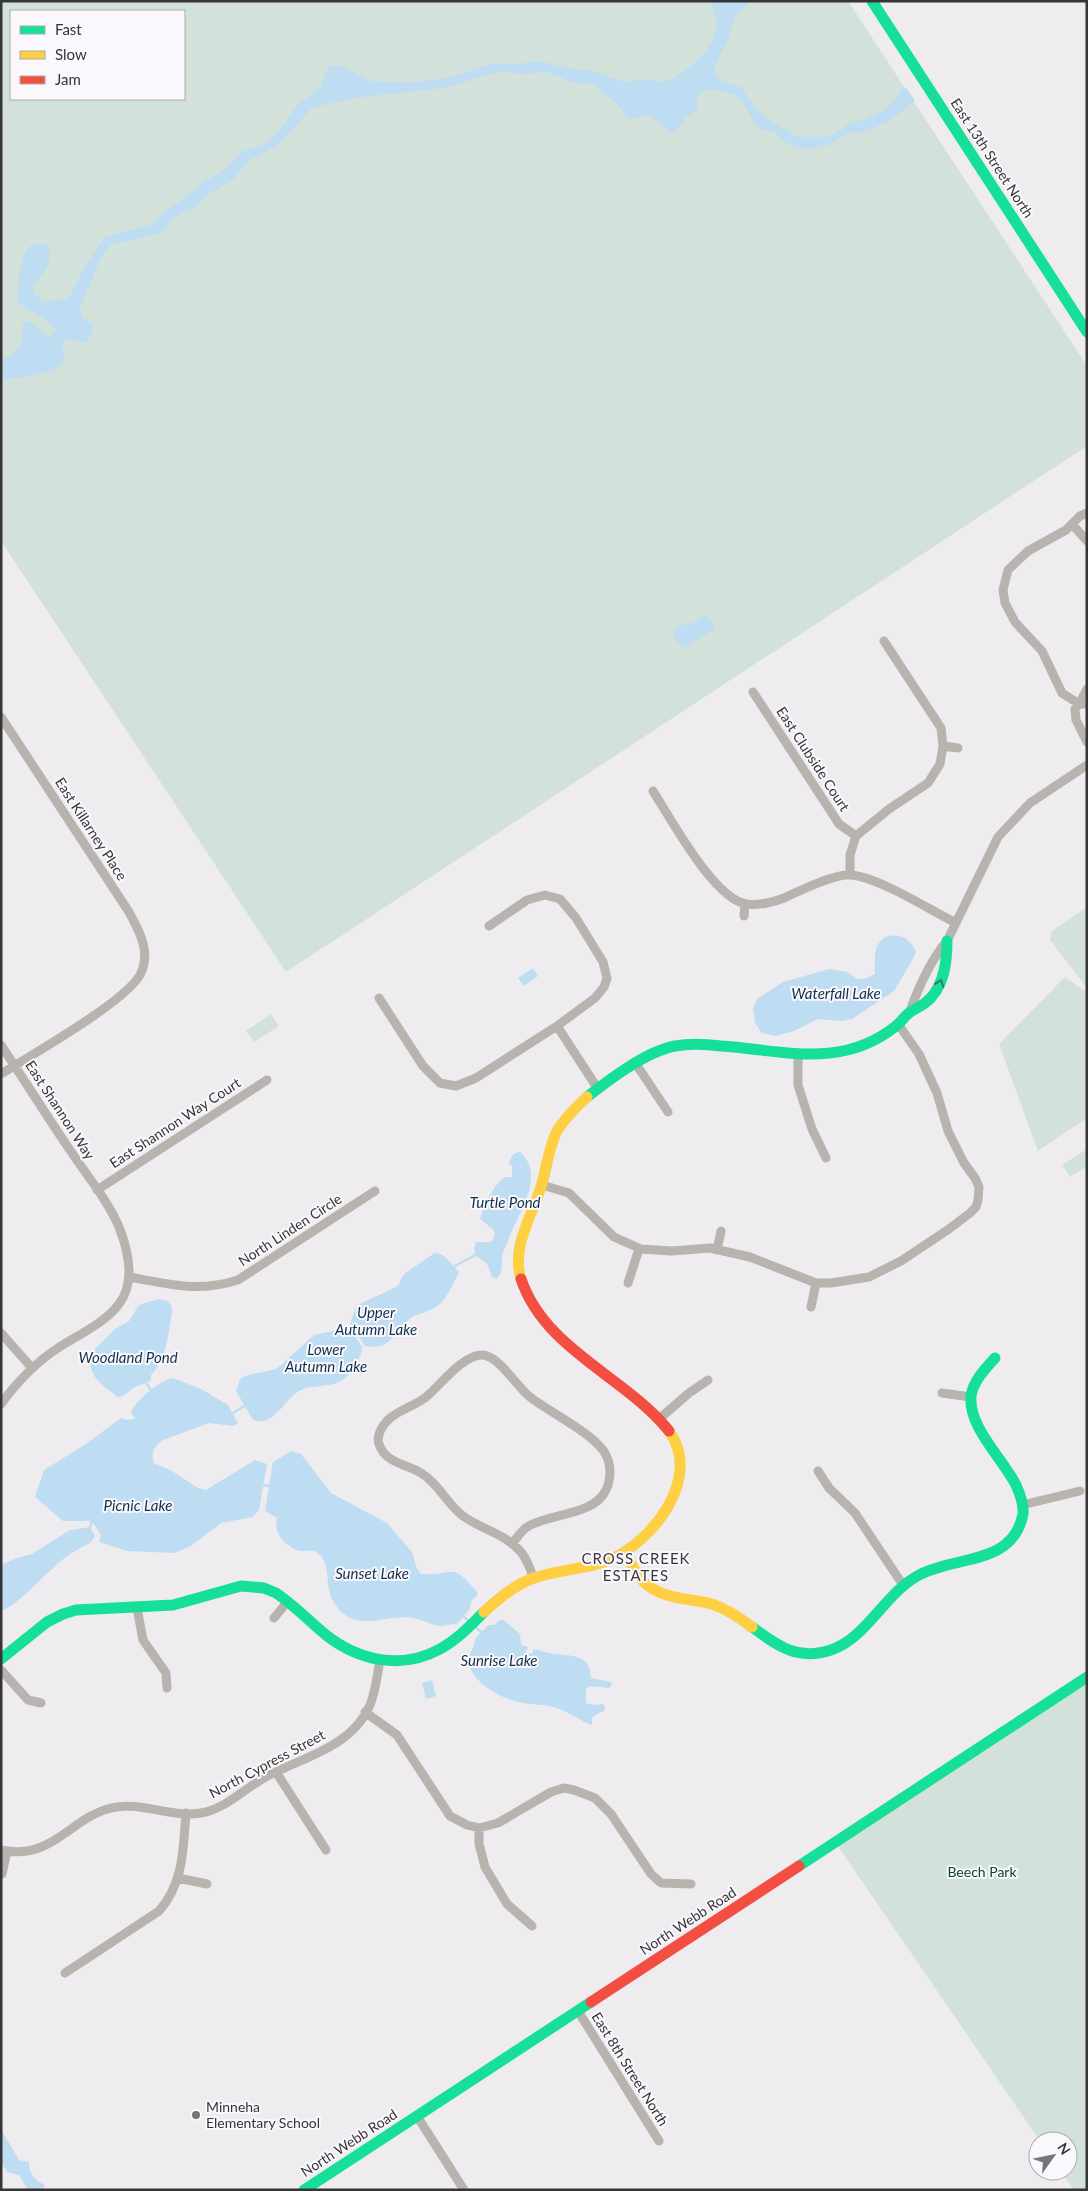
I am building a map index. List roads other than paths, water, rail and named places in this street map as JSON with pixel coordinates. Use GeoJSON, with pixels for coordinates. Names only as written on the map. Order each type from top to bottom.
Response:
{"type":"FeatureCollection","features":[{"type":"Feature","properties":{"kind":"street","name":"East 13th Street North"},"geometry":{"type":"LineString","coordinates":[[872,1],[1087,332]]}},
{"type":"Feature","properties":{"kind":"street"},"geometry":{"type":"LineString","coordinates":[[1083,704],[1062,693],[1042,651],[1015,622],[1005,603],[1003,590],[1008,570],[1028,552],[1066,530],[1080,516],[1087,513]]}},
{"type":"Feature","properties":{"kind":"street"},"geometry":{"type":"LineString","coordinates":[[1072,524],[1087,541]]}},
{"type":"Feature","properties":{"kind":"street"},"geometry":{"type":"LineString","coordinates":[[850,875],[850,855],[856,836],[889,809],[928,783],[940,764],[943,746],[941,728],[884,641]]}},
{"type":"Feature","properties":{"kind":"street"},"geometry":{"type":"LineString","coordinates":[[1087,689],[1083,704],[1075,710],[1076,720],[1087,742]]}},
{"type":"Feature","properties":{"kind":"street","name":"East Clubside Court"},"geometry":{"type":"LineString","coordinates":[[753,692],[839,824],[856,836]]}},
{"type":"Feature","properties":{"kind":"street","name":"East Killarney Place"},"geometry":{"type":"LineString","coordinates":[[1,717],[129,912],[143,938],[144,961],[141,973],[132,986],[113,1002],[14,1065]]}},
{"type":"Feature","properties":{"kind":"street"},"geometry":{"type":"LineString","coordinates":[[943,746],[958,748]]}},
{"type":"Feature","properties":{"kind":"street"},"geometry":{"type":"LineString","coordinates":[[910,1012],[916,994],[936,954],[947,941],[998,837],[1030,803],[1087,765]]}},
{"type":"Feature","properties":{"kind":"street"},"geometry":{"type":"LineString","coordinates":[[653,791],[711,879],[726,894],[746,904],[778,901],[814,884],[850,875],[882,884],[956,923]]}},
{"type":"Feature","properties":{"kind":"street"},"geometry":{"type":"LineString","coordinates":[[379,998],[423,1066],[440,1083],[456,1086],[476,1078],[557,1026],[595,998],[604,987],[607,978],[603,962],[576,918],[560,899],[545,895],[527,900],[489,926]]}},
{"type":"Feature","properties":{"kind":"street"},"geometry":{"type":"LineString","coordinates":[[744,916],[746,904]]}},
{"type":"Feature","properties":{"kind":"street"},"geometry":{"type":"LineString","coordinates":[[1,1659],[60,1615],[90,1608],[137,1608],[174,1604],[240,1587],[264,1588],[288,1601],[343,1648],[371,1660],[398,1662],[417,1659],[432,1654],[456,1641],[488,1607],[509,1591],[534,1578],[595,1566],[624,1554],[641,1541],[655,1525],[669,1504],[677,1487],[681,1467],[678,1446],[659,1419],[624,1386],[562,1340],[539,1316],[525,1292],[518,1269],[518,1253],[542,1184],[551,1145],[562,1122],[581,1101],[598,1089],[636,1064],[669,1047],[700,1044],[824,1055],[858,1048],[898,1024],[910,1012],[926,1003],[936,992],[947,957],[947,941]]}},
{"type":"Feature","properties":{"kind":"street"},"geometry":{"type":"LineString","coordinates":[[542,1184],[569,1193],[614,1237],[639,1249],[717,1250],[750,1257],[816,1283],[831,1283],[869,1277],[901,1261],[970,1213],[978,1200],[979,1187],[948,1131],[936,1093],[920,1054],[898,1024]]}},
{"type":"Feature","properties":{"kind":"street"},"geometry":{"type":"LineString","coordinates":[[557,1026],[598,1089]]}},
{"type":"Feature","properties":{"kind":"street","name":"East Shannon Way"},"geometry":{"type":"LineString","coordinates":[[1,1045],[97,1190],[118,1226],[126,1248],[129,1277]]}},
{"type":"Feature","properties":{"kind":"street"},"geometry":{"type":"LineString","coordinates":[[798,1054],[798,1085],[812,1129],[826,1158]]}},
{"type":"Feature","properties":{"kind":"street"},"geometry":{"type":"LineString","coordinates":[[636,1064],[668,1112]]}},
{"type":"Feature","properties":{"kind":"street"},"geometry":{"type":"LineString","coordinates":[[1,1074],[14,1065]]}},
{"type":"Feature","properties":{"kind":"street","name":"East Shannon Way Court"},"geometry":{"type":"LineString","coordinates":[[97,1190],[267,1080]]}},
{"type":"Feature","properties":{"kind":"street","name":"North Linden Circle"},"geometry":{"type":"LineString","coordinates":[[129,1277],[192,1288],[218,1286],[238,1280],[375,1191]]}},
{"type":"Feature","properties":{"kind":"street"},"geometry":{"type":"LineString","coordinates":[[717,1250],[721,1231]]}},
{"type":"Feature","properties":{"kind":"street"},"geometry":{"type":"LineString","coordinates":[[628,1283],[639,1249]]}},
{"type":"Feature","properties":{"kind":"street"},"geometry":{"type":"LineString","coordinates":[[1,1404],[16,1383],[32,1368],[56,1349],[109,1315],[123,1298],[129,1277]]}},
{"type":"Feature","properties":{"kind":"street"},"geometry":{"type":"LineString","coordinates":[[811,1307],[816,1283]]}},
{"type":"Feature","properties":{"kind":"street"},"geometry":{"type":"LineString","coordinates":[[1,1333],[32,1368]]}},
{"type":"Feature","properties":{"kind":"street"},"geometry":{"type":"LineString","coordinates":[[512,1544],[525,1528],[542,1520],[575,1512],[597,1502],[606,1490],[610,1475],[609,1466],[607,1456],[590,1437],[529,1396],[494,1359],[483,1355],[471,1358],[460,1365],[425,1398],[388,1420],[379,1434],[378,1442],[383,1454],[422,1473],[462,1516],[512,1544],[522,1552],[534,1578]]}},
{"type":"Feature","properties":{"kind":"street"},"geometry":{"type":"LineString","coordinates":[[624,1554],[646,1584],[664,1596],[701,1601],[723,1608],[774,1644],[800,1655],[826,1652],[852,1639],[903,1585],[937,1567],[992,1554],[1010,1542],[1020,1528],[1024,1514],[1021,1496],[1016,1484],[974,1417],[971,1397],[979,1376],[994,1358]]}},
{"type":"Feature","properties":{"kind":"street"},"geometry":{"type":"LineString","coordinates":[[659,1419],[689,1393],[708,1380]]}},
{"type":"Feature","properties":{"kind":"street"},"geometry":{"type":"LineString","coordinates":[[942,1393],[971,1397]]}},
{"type":"Feature","properties":{"kind":"street"},"geometry":{"type":"LineString","coordinates":[[818,1471],[829,1488],[855,1513],[903,1585]]}},
{"type":"Feature","properties":{"kind":"street"},"geometry":{"type":"LineString","coordinates":[[1022,1506],[1080,1491]]}},
{"type":"Feature","properties":{"kind":"street"},"geometry":{"type":"LineString","coordinates":[[274,1618],[288,1601]]}},
{"type":"Feature","properties":{"kind":"street"},"geometry":{"type":"LineString","coordinates":[[137,1608],[143,1640],[166,1673],[167,1688]]}},
{"type":"Feature","properties":{"kind":"street","name":"North Cypress Street"},"geometry":{"type":"LineString","coordinates":[[4,1850],[23,1852],[40,1848],[96,1814],[110,1808],[131,1806],[186,1813],[202,1813],[230,1800],[276,1772],[328,1750],[354,1728],[370,1706],[377,1682],[380,1660]]}},
{"type":"Feature","properties":{"kind":"street"},"geometry":{"type":"LineString","coordinates":[[1,1670],[28,1700],[41,1703]]}},
{"type":"Feature","properties":{"kind":"street","name":"North Webb Road"},"geometry":{"type":"LineString","coordinates":[[304,2190],[317,2186],[417,2116],[1087,1677]]}},
{"type":"Feature","properties":{"kind":"street"},"geometry":{"type":"LineString","coordinates":[[365,1712],[397,1735],[450,1816],[479,1828],[498,1823],[551,1792],[564,1788],[574,1790],[595,1798],[611,1814],[651,1874],[662,1883],[691,1884]]}},
{"type":"Feature","properties":{"kind":"street"},"geometry":{"type":"LineString","coordinates":[[276,1772],[326,1850]]}},
{"type":"Feature","properties":{"kind":"street"},"geometry":{"type":"LineString","coordinates":[[65,1973],[159,1912],[170,1899],[182,1862],[186,1813]]}},
{"type":"Feature","properties":{"kind":"street"},"geometry":{"type":"LineString","coordinates":[[479,1828],[485,1867],[507,1904],[532,1926]]}},
{"type":"Feature","properties":{"kind":"street"},"geometry":{"type":"LineString","coordinates":[[2,1874],[4,1850]]}},
{"type":"Feature","properties":{"kind":"street"},"geometry":{"type":"LineString","coordinates":[[178,1878],[207,1884]]}},
{"type":"Feature","properties":{"kind":"street","name":"East 8th Street North"},"geometry":{"type":"LineString","coordinates":[[578,2011],[659,2141]]}},
{"type":"Feature","properties":{"kind":"street"},"geometry":{"type":"LineString","coordinates":[[417,2116],[464,2190]]}},
{"type":"Feature","properties":{"kind":"water"},"geometry":{"type":"Polygon","coordinates":[[[711,1],[750,1],[735,18],[728,39],[714,67],[717,78],[742,88],[756,109],[796,137],[828,137],[851,123],[866,119],[886,109],[895,100],[903,87],[907,89],[915,101],[888,122],[860,133],[849,133],[828,145],[811,149],[797,148],[785,142],[775,132],[761,130],[756,126],[742,101],[733,94],[707,89],[700,93],[697,99],[697,111],[687,116],[678,129],[672,132],[665,129],[648,115],[632,119],[626,117],[617,104],[594,85],[574,83],[547,72],[521,74],[501,71],[445,88],[354,98],[312,108],[277,146],[249,161],[232,181],[206,195],[197,207],[174,217],[169,225],[158,234],[112,244],[103,254],[80,308],[82,316],[86,321],[92,323],[92,335],[85,343],[67,339],[62,345],[65,360],[54,370],[32,376],[1,380],[1,359],[7,358],[19,347],[23,331],[22,325],[26,321],[50,338],[56,329],[45,319],[19,304],[18,291],[23,258],[31,245],[48,246],[50,252],[49,262],[33,287],[34,293],[44,302],[69,298],[85,266],[104,238],[152,224],[167,210],[194,191],[200,184],[226,169],[241,152],[268,142],[282,127],[298,104],[321,87],[328,67],[340,66],[371,81],[410,83],[447,78],[492,64],[518,64],[539,61],[577,70],[589,70],[624,82],[644,79],[662,82],[676,77],[690,67],[705,52],[712,41],[717,24],[711,1]]]}},
{"type":"Feature","properties":{"kind":"water"},"geometry":{"type":"Polygon","coordinates":[[[707,615],[716,628],[682,649],[673,634],[677,626],[693,623],[707,615]]]}},
{"type":"Feature","properties":{"kind":"water","name":"Waterfall Lake"},"geometry":{"type":"Polygon","coordinates":[[[888,936],[905,938],[916,952],[894,991],[852,1019],[842,1021],[818,1019],[794,1031],[776,1036],[762,1033],[755,1023],[753,1008],[757,999],[783,982],[829,969],[847,972],[858,979],[864,979],[875,974],[877,947],[888,936]]]}},
{"type":"Feature","properties":{"kind":"water"},"geometry":{"type":"Polygon","coordinates":[[[533,968],[538,976],[524,986],[518,978],[533,968]]]}},
{"type":"Feature","properties":{"kind":"water","name":"Turtle Pond"},"geometry":{"type":"Polygon","coordinates":[[[520,1152],[527,1160],[530,1168],[530,1186],[524,1205],[502,1255],[501,1271],[497,1279],[492,1277],[487,1264],[475,1255],[474,1248],[476,1242],[491,1242],[494,1237],[494,1230],[480,1219],[487,1201],[496,1186],[505,1177],[512,1177],[512,1166],[509,1164],[511,1157],[520,1152]]]}},
{"type":"Feature","properties":{"kind":"water","name":"Upper Autumn Lake"},"geometry":{"type":"Polygon","coordinates":[[[438,1253],[444,1256],[459,1272],[440,1304],[408,1320],[391,1340],[381,1346],[365,1346],[350,1324],[356,1308],[362,1303],[398,1286],[404,1274],[433,1254],[438,1253]]]}},
{"type":"Feature","properties":{"kind":"water","name":"Woodland Pond"},"geometry":{"type":"Polygon","coordinates":[[[158,1299],[168,1301],[172,1307],[168,1337],[163,1354],[151,1375],[151,1380],[135,1387],[120,1397],[117,1396],[94,1376],[90,1366],[89,1355],[115,1329],[129,1321],[139,1305],[158,1299]]]}},
{"type":"Feature","properties":{"kind":"water","name":"Lower Autumn Lake"},"geometry":{"type":"Polygon","coordinates":[[[350,1328],[362,1347],[359,1359],[349,1375],[333,1384],[303,1389],[294,1395],[272,1417],[267,1420],[253,1420],[236,1391],[240,1379],[279,1367],[314,1335],[350,1328]]]}},
{"type":"Feature","properties":{"kind":"water","name":"Picnic Lake"},"geometry":{"type":"Polygon","coordinates":[[[173,1378],[201,1389],[228,1405],[238,1423],[233,1426],[209,1423],[163,1440],[154,1450],[154,1463],[172,1471],[198,1488],[206,1490],[255,1460],[267,1464],[259,1510],[253,1517],[221,1523],[191,1546],[174,1553],[127,1551],[99,1542],[101,1535],[92,1521],[63,1521],[35,1497],[44,1470],[86,1444],[121,1418],[127,1420],[135,1419],[131,1412],[143,1396],[155,1387],[173,1378]]]}},
{"type":"Feature","properties":{"kind":"water","name":"Sunset Lake"},"geometry":{"type":"Polygon","coordinates":[[[291,1451],[301,1454],[331,1493],[387,1523],[412,1552],[417,1569],[421,1574],[452,1572],[462,1576],[468,1582],[477,1592],[477,1596],[472,1600],[469,1610],[457,1624],[440,1626],[409,1617],[368,1621],[358,1620],[349,1617],[341,1611],[330,1595],[327,1571],[323,1559],[316,1552],[300,1551],[288,1545],[278,1533],[277,1518],[265,1511],[273,1462],[291,1451]]]}},
{"type":"Feature","properties":{"kind":"water"},"geometry":{"type":"Polygon","coordinates":[[[90,1527],[95,1536],[91,1542],[61,1561],[20,1599],[1,1612],[1,1565],[32,1554],[70,1530],[90,1527]]]}},
{"type":"Feature","properties":{"kind":"water","name":"Sunrise Lake"},"geometry":{"type":"Polygon","coordinates":[[[500,1620],[504,1620],[520,1634],[521,1645],[528,1647],[526,1652],[528,1654],[532,1653],[534,1649],[579,1658],[588,1664],[591,1678],[611,1682],[610,1688],[590,1686],[586,1689],[586,1703],[602,1704],[605,1706],[604,1712],[600,1712],[592,1718],[592,1725],[554,1707],[507,1699],[477,1679],[468,1662],[475,1639],[488,1625],[494,1625],[500,1620]]]}},
{"type":"Feature","properties":{"kind":"water"},"geometry":{"type":"Polygon","coordinates":[[[432,1680],[436,1696],[426,1699],[422,1683],[432,1680]]]}},
{"type":"Feature","properties":{"kind":"water"},"geometry":{"type":"Polygon","coordinates":[[[1,2129],[19,2160],[29,2162],[33,2176],[45,2185],[43,2190],[28,2190],[19,2175],[7,2172],[1,2162],[1,2129]]]}},
{"type":"Feature","properties":{"kind":"waterway"},"geometry":{"type":"LineString","coordinates":[[455,1266],[475,1255]]}},
{"type":"Feature","properties":{"kind":"waterway"},"geometry":{"type":"LineString","coordinates":[[147,1384],[151,1390]]}},
{"type":"Feature","properties":{"kind":"waterway"},"geometry":{"type":"LineString","coordinates":[[233,1413],[244,1406]]}},
{"type":"Feature","properties":{"kind":"waterway"},"geometry":{"type":"LineString","coordinates":[[264,1485],[269,1486]]}},
{"type":"Feature","properties":{"kind":"waterway"},"geometry":{"type":"LineString","coordinates":[[90,1527],[92,1521]]}},
{"type":"Feature","properties":{"kind":"waterway"},"geometry":{"type":"LineString","coordinates":[[464,1617],[469,1621]]}},
{"type":"Feature","properties":{"kind":"waterway"},"geometry":{"type":"LineString","coordinates":[[475,1627],[481,1632]]}},
{"type":"Feature","properties":{"kind":"place","name":"Minneha Elementary School"},"geometry":{"type":"Point","coordinates":[196,2115]}},
{"type":"Feature","properties":{"kind":"district","name":"CROSS CREEK ESTATES"},"geometry":{"type":"Point","coordinates":[636,1568]}},
{"type":"Feature","properties":{"kind":"park label","name":"Beech Park"},"geometry":{"type":"Point","coordinates":[982,1872]}}]}
